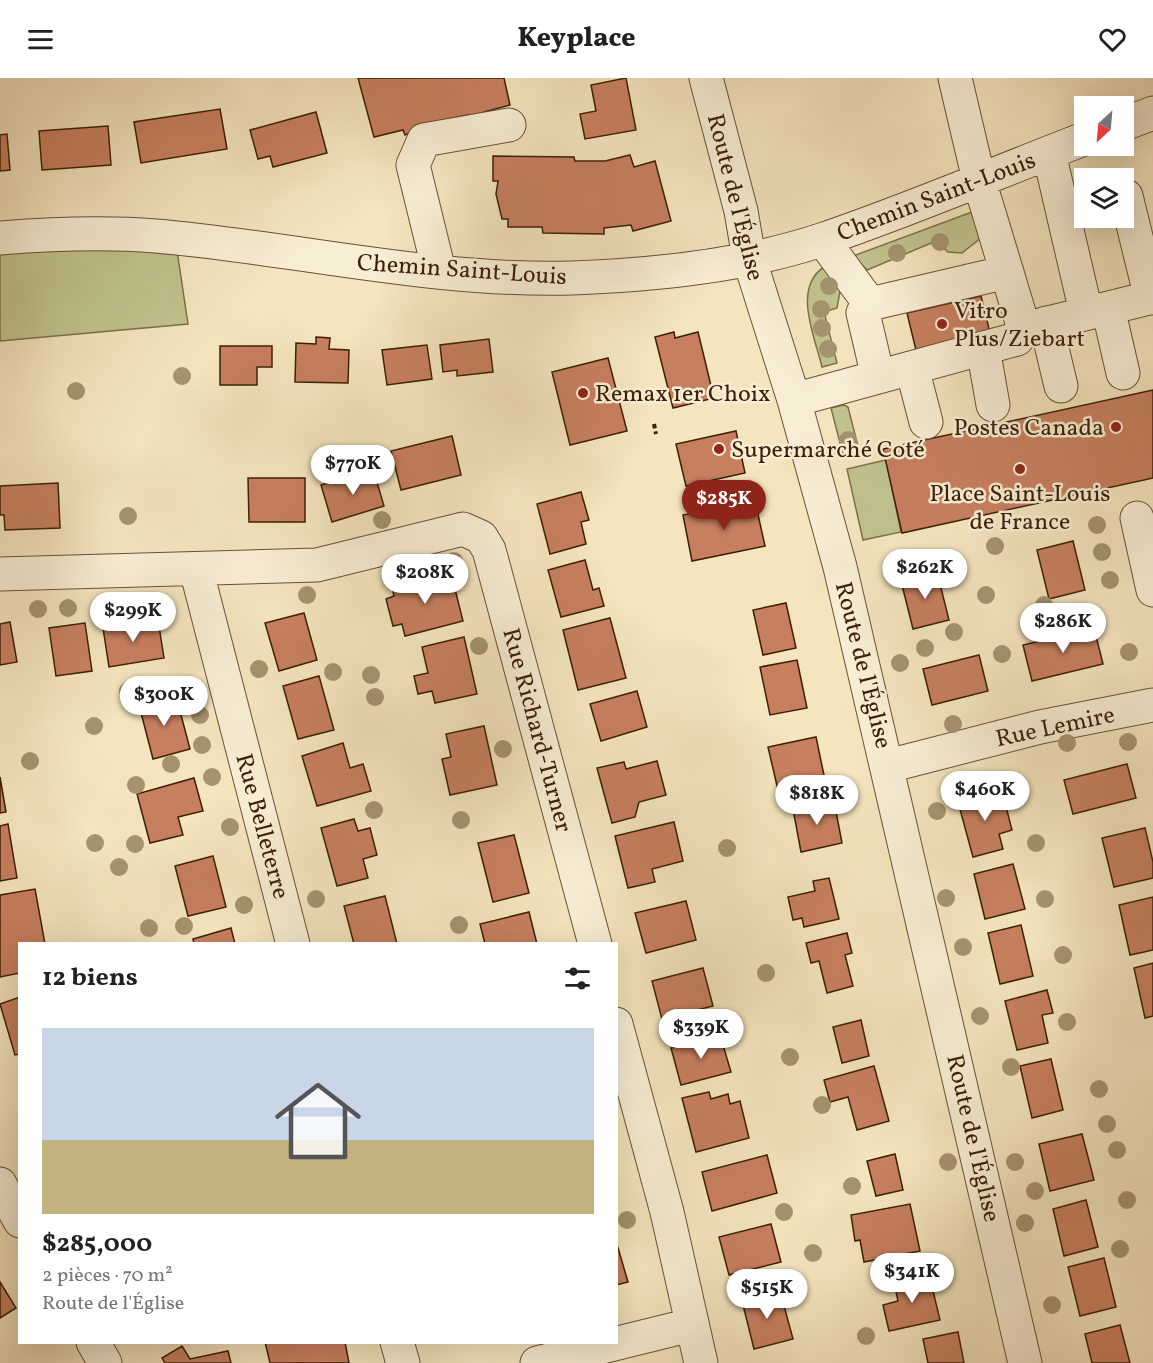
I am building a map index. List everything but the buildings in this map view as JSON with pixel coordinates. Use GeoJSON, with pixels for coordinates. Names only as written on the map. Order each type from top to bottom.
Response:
{"type":"FeatureCollection","features":[{"type":"Feature","properties":{"kind":"street","name":"Route de l'Église"},"geometry":{"type":"LineString","coordinates":[[706,78],[741,211],[749,258],[794,400],[840,567],[1026,1363]]}},
{"type":"Feature","properties":{"kind":"street"},"geometry":{"type":"LineString","coordinates":[[956,78],[979,180],[1007,272],[1035,326],[1061,386]]}},
{"type":"Feature","properties":{"kind":"street"},"geometry":{"type":"LineString","coordinates":[[1134,120],[1153,113]]}},
{"type":"Feature","properties":{"kind":"street"},"geometry":{"type":"LineString","coordinates":[[439,272],[413,165],[424,141],[509,125]]}},
{"type":"Feature","properties":{"kind":"street","name":"Chemin Saint-Louis"},"geometry":{"type":"LineString","coordinates":[[0,238],[38,235],[154,236],[486,276],[570,278],[659,272],[749,258],[823,240],[1074,143]]}},
{"type":"Feature","properties":{"kind":"street"},"geometry":{"type":"LineString","coordinates":[[1049,153],[1097,310],[1123,372]]}},
{"type":"Feature","properties":{"kind":"street"},"geometry":{"type":"LineString","coordinates":[[794,400],[1017,339],[1035,326],[1152,298],[1134,227]]}},
{"type":"Feature","properties":{"kind":"street"},"geometry":{"type":"LineString","coordinates":[[823,240],[870,304]]}},
{"type":"Feature","properties":{"kind":"street"},"geometry":{"type":"LineString","coordinates":[[878,377],[863,313],[870,304],[1007,272]]}},
{"type":"Feature","properties":{"kind":"street"},"geometry":{"type":"LineString","coordinates":[[983,348],[993,405]]}},
{"type":"Feature","properties":{"kind":"street"},"geometry":{"type":"LineString","coordinates":[[912,368],[926,422]]}},
{"type":"Feature","properties":{"kind":"street"},"geometry":{"type":"LineString","coordinates":[[1137,518],[1153,590]]}},
{"type":"Feature","properties":{"kind":"street","name":"Rue Richard-Turner"},"geometry":{"type":"LineString","coordinates":[[196,569],[317,565],[462,529],[481,537],[489,550],[594,942]]}},
{"type":"Feature","properties":{"kind":"street"},"geometry":{"type":"LineString","coordinates":[[0,574],[196,569]]}},
{"type":"Feature","properties":{"kind":"street","name":"Rue Belleterre"},"geometry":{"type":"LineString","coordinates":[[196,569],[292,942]]}},
{"type":"Feature","properties":{"kind":"street","name":"Rue Lemire"},"geometry":{"type":"LineString","coordinates":[[888,766],[1040,727],[1153,705]]}},
{"type":"Feature","properties":{"kind":"street"},"geometry":{"type":"LineString","coordinates":[[618,1031],[667,1212],[701,1363]]}},
{"type":"Feature","properties":{"kind":"street"},"geometry":{"type":"LineString","coordinates":[[618,1343],[691,1325]]}},
{"type":"Feature","properties":{"kind":"street"},"geometry":{"type":"LineString","coordinates":[[94,1344],[105,1363]]}},
{"type":"Feature","properties":{"kind":"street"},"geometry":{"type":"LineString","coordinates":[[398,1344],[403,1363]]}},
{"type":"Feature","properties":{"kind":"street"},"geometry":{"type":"LineString","coordinates":[[537,1363],[614,1344]]}},
{"type":"Feature","properties":{"kind":"path"},"geometry":{"type":"LineString","coordinates":[[654,424],[656,434]]}},
{"type":"Feature","properties":{"kind":"green space"},"geometry":{"type":"Polygon","coordinates":[[[980,209],[986,234],[962,253],[948,252],[936,241],[867,270],[853,256],[980,209]]]}},
{"type":"Feature","properties":{"kind":"green space"},"geometry":{"type":"Polygon","coordinates":[[[176,244],[188,324],[0,341],[0,249],[176,244]]]}},
{"type":"Feature","properties":{"kind":"green space"},"geometry":{"type":"Polygon","coordinates":[[[824,267],[842,281],[837,308],[824,312],[837,363],[822,367],[811,328],[807,300],[814,276],[824,267]]]}},
{"type":"Feature","properties":{"kind":"green space"},"geometry":{"type":"Polygon","coordinates":[[[844,405],[848,407],[860,454],[844,458],[831,408],[844,405]]]}},
{"type":"Feature","properties":{"kind":"green space"},"geometry":{"type":"Polygon","coordinates":[[[886,460],[901,532],[863,540],[847,469],[886,460]]]}},
{"type":"Feature","properties":{"kind":"place","name":"Vitro Plus/Ziebart"},"geometry":{"type":"Point","coordinates":[942,324]}},
{"type":"Feature","properties":{"kind":"place","name":"Remax 1er Choix"},"geometry":{"type":"Point","coordinates":[583,393]}},
{"type":"Feature","properties":{"kind":"place","name":"Postes Canada"},"geometry":{"type":"Point","coordinates":[1116,427]}},
{"type":"Feature","properties":{"kind":"place","name":"Supermarché Coté"},"geometry":{"type":"Point","coordinates":[719,449]}},
{"type":"Feature","properties":{"kind":"place","name":"Place Saint-Louis de France"},"geometry":{"type":"Point","coordinates":[1020,469]}}]}
